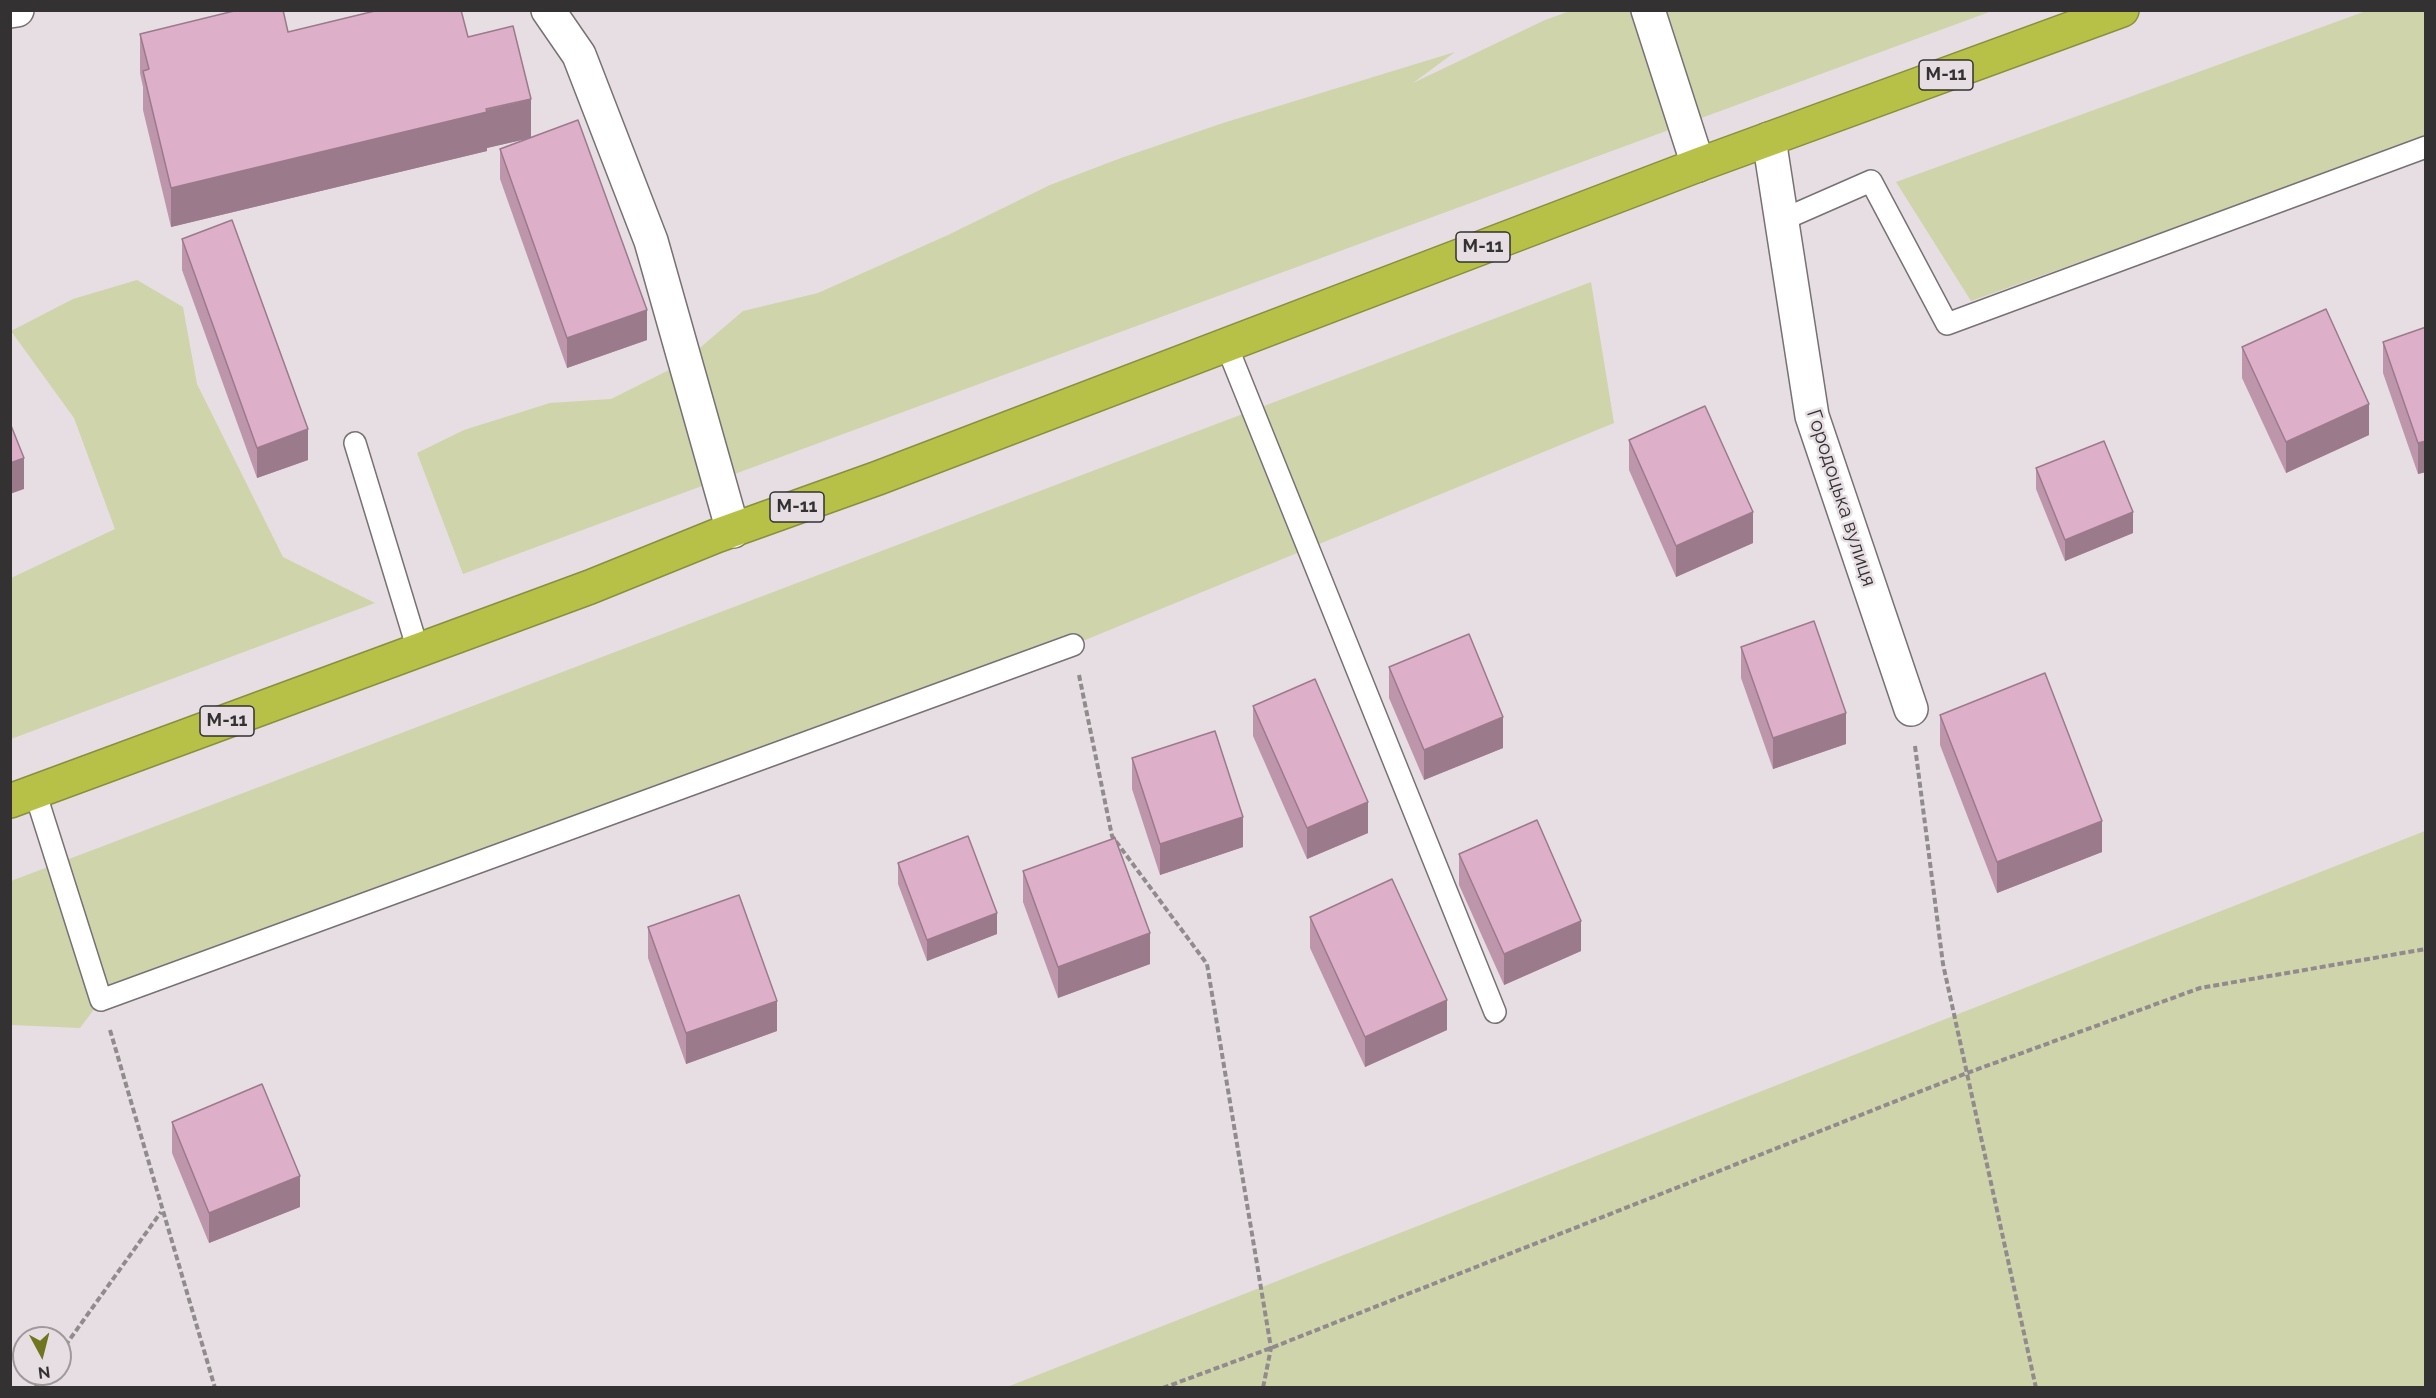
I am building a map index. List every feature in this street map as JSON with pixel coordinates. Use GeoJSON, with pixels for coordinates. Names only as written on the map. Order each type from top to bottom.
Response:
{"type":"FeatureCollection","features":[{"type":"Feature","properties":{"kind":"highway","name":"М-11"},"geometry":{"type":"LineString","coordinates":[[23,796],[878,478],[1698,165],[2122,10]]}},
{"type":"Feature","properties":{"kind":"street"},"geometry":{"type":"LineString","coordinates":[[10,11],[17,10]]}},
{"type":"Feature","properties":{"kind":"street"},"geometry":{"type":"LineString","coordinates":[[548,10],[579,55],[651,241],[734,531]]}},
{"type":"Feature","properties":{"kind":"street"},"geometry":{"type":"LineString","coordinates":[[1648,10],[1698,165]]}},
{"type":"Feature","properties":{"kind":"street","name":"Городоцька вулиця"},"geometry":{"type":"LineString","coordinates":[[1769,139],[1812,416],[1911,709]]}},
{"type":"Feature","properties":{"kind":"lane"},"geometry":{"type":"LineString","coordinates":[[1782,220],[1871,181],[1947,324],[2426,147]]}},
{"type":"Feature","properties":{"kind":"lane"},"geometry":{"type":"LineString","coordinates":[[1226,344],[1495,1012]]}},
{"type":"Feature","properties":{"kind":"lane"},"geometry":{"type":"LineString","coordinates":[[355,443],[418,650]]}},
{"type":"Feature","properties":{"kind":"lane"},"geometry":{"type":"LineString","coordinates":[[23,796],[101,1000],[1073,645]]}},
{"type":"Feature","properties":{"kind":"path"},"geometry":{"type":"LineString","coordinates":[[1073,645],[1112,836],[1207,964],[1271,1348],[1263,1388]]}},
{"type":"Feature","properties":{"kind":"path"},"geometry":{"type":"LineString","coordinates":[[1911,709],[1943,964],[2036,1388]]}},
{"type":"Feature","properties":{"kind":"path"},"geometry":{"type":"LineString","coordinates":[[1163,1388],[1271,1348],[1967,1073],[2200,988],[2426,949]]}},
{"type":"Feature","properties":{"kind":"path"},"geometry":{"type":"LineString","coordinates":[[101,1000],[215,1388]]}},
{"type":"Feature","properties":{"kind":"path"},"geometry":{"type":"LineString","coordinates":[[72,1336],[162,1211]]}},
{"type":"Feature","properties":{"kind":"green space"},"geometry":{"type":"Polygon","coordinates":[[[1570,11],[1992,11],[463,574],[417,453],[464,430],[550,403],[611,399],[681,364],[743,311],[818,293],[948,235],[1050,185],[1223,123],[1455,52],[1413,83],[1545,20],[1570,11]]]}},
{"type":"Feature","properties":{"kind":"green space"},"geometry":{"type":"Polygon","coordinates":[[[2366,11],[2425,11],[2425,138],[1971,301],[1896,182],[2366,11]]]}},
{"type":"Feature","properties":{"kind":"green space"},"geometry":{"type":"Polygon","coordinates":[[[137,280],[183,307],[197,384],[283,557],[375,603],[11,739],[11,578],[115,529],[74,418],[11,331],[73,299],[137,280]]]}},
{"type":"Feature","properties":{"kind":"green space"},"geometry":{"type":"Polygon","coordinates":[[[1591,282],[1614,423],[1073,645],[101,1000],[80,1028],[11,1025],[11,881],[1591,282]]]}},
{"type":"Feature","properties":{"kind":"green space"},"geometry":{"type":"Polygon","coordinates":[[[2425,831],[2425,1387],[1007,1387],[2425,831]]]}},
{"type":"Feature","properties":{"kind":"building"},"geometry":{"type":"Polygon","coordinates":[[[238,10],[283,10],[288,32],[379,10],[461,10],[468,37],[513,26],[531,99],[486,109],[487,112],[171,188],[143,71],[149,69],[140,34],[238,10]]]}},
{"type":"Feature","properties":{"kind":"building"},"geometry":{"type":"Polygon","coordinates":[[[578,120],[647,310],[567,338],[500,149],[578,120]]]}},
{"type":"Feature","properties":{"kind":"building"},"geometry":{"type":"Polygon","coordinates":[[[232,220],[308,429],[257,448],[182,239],[232,220]]]}},
{"type":"Feature","properties":{"kind":"building"},"geometry":{"type":"Polygon","coordinates":[[[2326,309],[2369,404],[2286,442],[2242,347],[2326,309]]]}},
{"type":"Feature","properties":{"kind":"building"},"geometry":{"type":"Polygon","coordinates":[[[2426,327],[2426,441],[2418,443],[2383,342],[2426,327]]]}},
{"type":"Feature","properties":{"kind":"building"},"geometry":{"type":"Polygon","coordinates":[[[1705,406],[1753,512],[1676,546],[1629,440],[1705,406]]]}},
{"type":"Feature","properties":{"kind":"building"},"geometry":{"type":"Polygon","coordinates":[[[10,423],[24,458],[10,463],[10,423]]]}},
{"type":"Feature","properties":{"kind":"building"},"geometry":{"type":"Polygon","coordinates":[[[2104,441],[2133,512],[2065,540],[2036,468],[2104,441]]]}},
{"type":"Feature","properties":{"kind":"building"},"geometry":{"type":"Polygon","coordinates":[[[1814,621],[1846,713],[1773,738],[1741,647],[1814,621]]]}},
{"type":"Feature","properties":{"kind":"building"},"geometry":{"type":"Polygon","coordinates":[[[1469,634],[1503,717],[1424,750],[1389,667],[1469,634]]]}},
{"type":"Feature","properties":{"kind":"building"},"geometry":{"type":"Polygon","coordinates":[[[2045,673],[2102,821],[1997,862],[1940,715],[2045,673]]]}},
{"type":"Feature","properties":{"kind":"building"},"geometry":{"type":"Polygon","coordinates":[[[1315,679],[1368,802],[1307,828],[1253,706],[1315,679]]]}},
{"type":"Feature","properties":{"kind":"building"},"geometry":{"type":"Polygon","coordinates":[[[1215,731],[1243,817],[1160,844],[1132,758],[1215,731]]]}},
{"type":"Feature","properties":{"kind":"building"},"geometry":{"type":"Polygon","coordinates":[[[1537,820],[1581,921],[1504,954],[1459,854],[1537,820]]]}},
{"type":"Feature","properties":{"kind":"building"},"geometry":{"type":"Polygon","coordinates":[[[968,836],[997,913],[927,940],[898,863],[968,836]]]}},
{"type":"Feature","properties":{"kind":"building"},"geometry":{"type":"Polygon","coordinates":[[[1115,838],[1150,933],[1058,967],[1023,871],[1115,838]]]}},
{"type":"Feature","properties":{"kind":"building"},"geometry":{"type":"Polygon","coordinates":[[[1392,879],[1447,1000],[1365,1037],[1310,917],[1392,879]]]}},
{"type":"Feature","properties":{"kind":"building"},"geometry":{"type":"Polygon","coordinates":[[[739,895],[777,1001],[686,1033],[648,927],[739,895]]]}},
{"type":"Feature","properties":{"kind":"building"},"geometry":{"type":"Polygon","coordinates":[[[262,1084],[300,1176],[209,1213],[172,1122],[262,1084]]]}}]}
